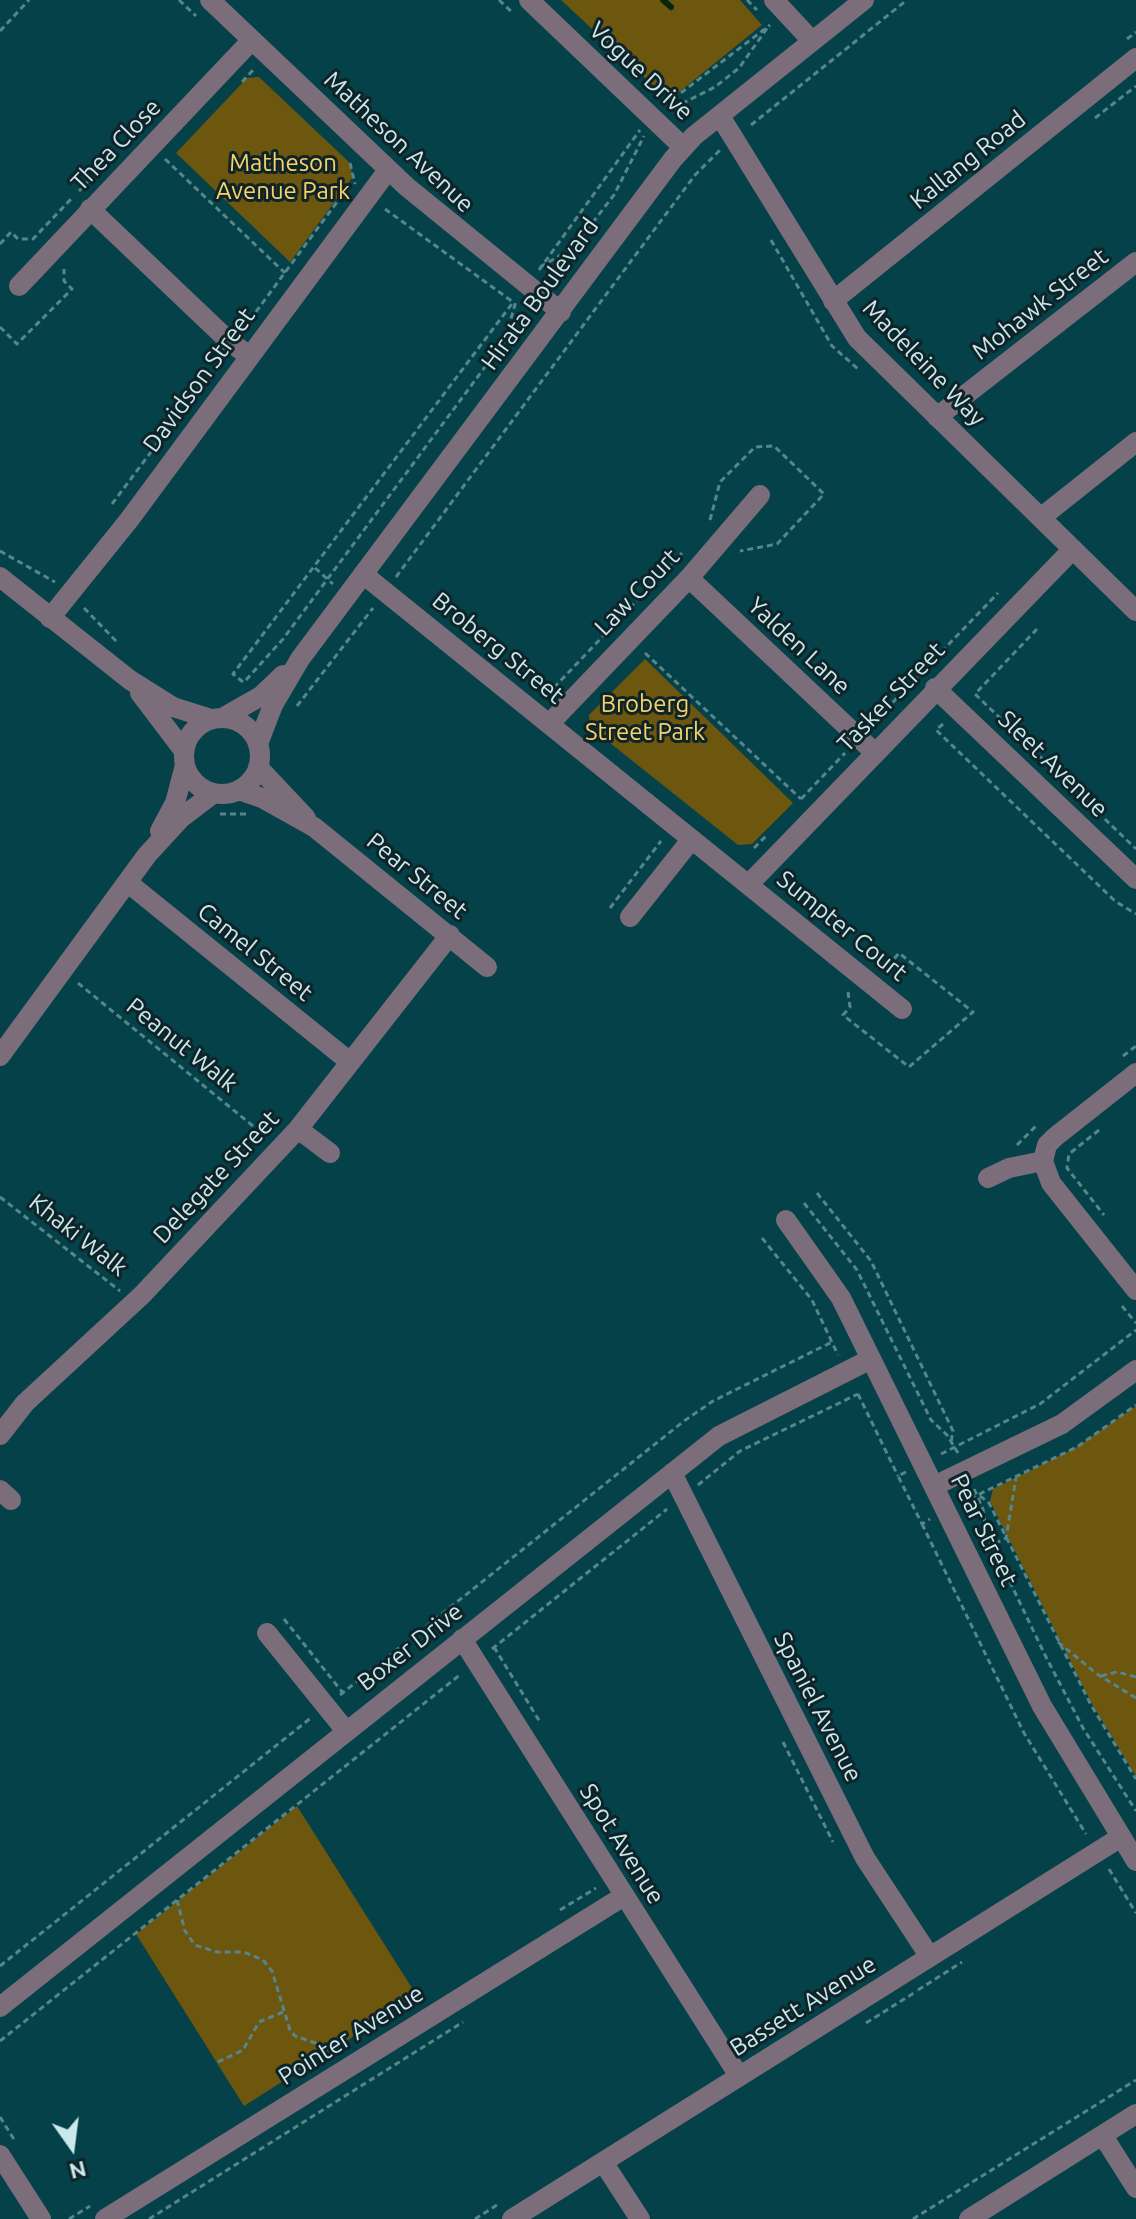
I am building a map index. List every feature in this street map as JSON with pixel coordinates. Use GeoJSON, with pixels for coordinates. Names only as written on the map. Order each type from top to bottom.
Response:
{"type":"FeatureCollection","features":[{"type":"Feature","properties":{"kind":"street","name":"Matheson Avenue"},"geometry":{"type":"LineString","coordinates":[[210,0],[388,170],[451,226],[561,312]]}},
{"type":"Feature","properties":{"kind":"street","name":"Vogue Drive"},"geometry":{"type":"LineString","coordinates":[[529,0],[648,126],[683,147]]}},
{"type":"Feature","properties":{"kind":"street"},"geometry":{"type":"LineString","coordinates":[[774,0],[812,41]]}},
{"type":"Feature","properties":{"kind":"street","name":"Hirata Boulevard"},"geometry":{"type":"LineString","coordinates":[[258,744],[273,705],[300,659],[683,147],[864,0]]}},
{"type":"Feature","properties":{"kind":"street","name":"Thea Close"},"geometry":{"type":"LineString","coordinates":[[19,286],[252,40]]}},
{"type":"Feature","properties":{"kind":"street","name":"Kallang Road"},"geometry":{"type":"LineString","coordinates":[[833,301],[1136,58]]}},
{"type":"Feature","properties":{"kind":"street","name":"Madeleine Way"},"geometry":{"type":"LineString","coordinates":[[720,116],[857,338],[1043,516],[1136,611]]}},
{"type":"Feature","properties":{"kind":"street","name":"Davidson Street"},"geometry":{"type":"LineString","coordinates":[[50,618],[129,520],[388,170]]}},
{"type":"Feature","properties":{"kind":"street"},"geometry":{"type":"LineString","coordinates":[[90,209],[232,344],[249,355]]}},
{"type":"Feature","properties":{"kind":"street","name":"Mohawk Street"},"geometry":{"type":"LineString","coordinates":[[937,417],[1136,262]]}},
{"type":"Feature","properties":{"kind":"street"},"geometry":{"type":"LineString","coordinates":[[1043,516],[1136,442]]}},
{"type":"Feature","properties":{"kind":"street","name":"Law Court"},"geometry":{"type":"LineString","coordinates":[[550,723],[689,578],[760,495]]}},
{"type":"Feature","properties":{"kind":"street","name":"Tasker Street"},"geometry":{"type":"LineString","coordinates":[[749,884],[873,751],[1073,549]]}},
{"type":"Feature","properties":{"kind":"street","name":"Broberg Street"},"geometry":{"type":"LineString","coordinates":[[363,574],[379,599],[550,723],[749,884]]}},
{"type":"Feature","properties":{"kind":"street"},"geometry":{"type":"LineString","coordinates":[[0,577],[130,680],[173,707],[248,727],[258,744],[258,767],[248,783],[239,790],[214,793],[181,818],[147,855],[0,1056]]}},
{"type":"Feature","properties":{"kind":"street","name":"Yalden Lane"},"geometry":{"type":"LineString","coordinates":[[689,578],[873,751]]}},
{"type":"Feature","properties":{"kind":"street","name":"Hirata Boulevard"},"geometry":{"type":"LineString","coordinates":[[218,718],[261,696],[300,659]]}},
{"type":"Feature","properties":{"kind":"street"},"geometry":{"type":"LineString","coordinates":[[130,680],[185,758],[193,781],[214,793]]}},
{"type":"Feature","properties":{"kind":"street","name":"Sleet Avenue"},"geometry":{"type":"LineString","coordinates":[[935,688],[1136,879]]}},
{"type":"Feature","properties":{"kind":"street"},"geometry":{"type":"LineString","coordinates":[[147,855],[175,803],[190,734],[218,718]]}},
{"type":"Feature","properties":{"kind":"street","name":"Pear Street"},"geometry":{"type":"LineString","coordinates":[[258,767],[314,827],[487,967]]}},
{"type":"Feature","properties":{"kind":"street","name":"Pear Street"},"geometry":{"type":"LineString","coordinates":[[239,790],[262,798],[314,827]]}},
{"type":"Feature","properties":{"kind":"street"},"geometry":{"type":"LineString","coordinates":[[630,917],[691,840]]}},
{"type":"Feature","properties":{"kind":"street","name":"Camel Street"},"geometry":{"type":"LineString","coordinates":[[127,882],[350,1062]]}},
{"type":"Feature","properties":{"kind":"street","name":"Sumpter Court"},"geometry":{"type":"LineString","coordinates":[[749,884],[902,1009]]}},
{"type":"Feature","properties":{"kind":"street","name":"Delegate Street"},"geometry":{"type":"LineString","coordinates":[[0,1435],[25,1403],[135,1302],[298,1129],[450,935]]}},
{"type":"Feature","properties":{"kind":"street"},"geometry":{"type":"LineString","coordinates":[[1136,1073],[1055,1137],[1047,1145],[1043,1161],[1051,1183],[1136,1290]]}},
{"type":"Feature","properties":{"kind":"street"},"geometry":{"type":"LineString","coordinates":[[298,1129],[330,1153]]}},
{"type":"Feature","properties":{"kind":"street"},"geometry":{"type":"LineString","coordinates":[[988,1178],[1009,1168],[1043,1161]]}},
{"type":"Feature","properties":{"kind":"street","name":"Pear Street"},"geometry":{"type":"LineString","coordinates":[[786,1220],[841,1298],[1042,1706],[1136,1861]]}},
{"type":"Feature","properties":{"kind":"street","name":"Boxer Drive"},"geometry":{"type":"LineString","coordinates":[[0,2007],[672,1473],[744,1420],[871,1359]]}},
{"type":"Feature","properties":{"kind":"street"},"geometry":{"type":"LineString","coordinates":[[934,1486],[1062,1424],[1136,1370]]}},
{"type":"Feature","properties":{"kind":"street","name":"Spaniel Avenue"},"geometry":{"type":"LineString","coordinates":[[672,1473],[865,1858],[930,1957]]}},
{"type":"Feature","properties":{"kind":"street"},"geometry":{"type":"LineString","coordinates":[[267,1633],[346,1731]]}},
{"type":"Feature","properties":{"kind":"street","name":"Spot Avenue"},"geometry":{"type":"LineString","coordinates":[[462,1639],[739,2076]]}},
{"type":"Feature","properties":{"kind":"street","name":"Bassett Avenue"},"geometry":{"type":"LineString","coordinates":[[512,2219],[1121,1837]]}},
{"type":"Feature","properties":{"kind":"street","name":"Pointer Avenue"},"geometry":{"type":"LineString","coordinates":[[105,2219],[624,1896]]}},
{"type":"Feature","properties":{"kind":"street"},"geometry":{"type":"LineString","coordinates":[[969,2219],[1136,2114]]}},
{"type":"Feature","properties":{"kind":"street"},"geometry":{"type":"LineString","coordinates":[[1103,2136],[1136,2188]]}},
{"type":"Feature","properties":{"kind":"street"},"geometry":{"type":"LineString","coordinates":[[0,2155],[41,2219]]}},
{"type":"Feature","properties":{"kind":"street"},"geometry":{"type":"LineString","coordinates":[[603,2162],[640,2219]]}},
{"type":"Feature","properties":{"kind":"path"},"geometry":{"type":"LineString","coordinates":[[0,31],[29,0]]}},
{"type":"Feature","properties":{"kind":"path"},"geometry":{"type":"LineString","coordinates":[[379,599],[695,175],[734,138],[907,0]]}},
{"type":"Feature","properties":{"kind":"path"},"geometry":{"type":"LineString","coordinates":[[648,126],[614,195],[573,248],[540,267],[648,126],[683,101],[715,87],[739,68],[769,25],[668,103]]}},
{"type":"Feature","properties":{"kind":"path"},"geometry":{"type":"LineString","coordinates":[[151,146],[301,286]]}},
{"type":"Feature","properties":{"kind":"path"},"geometry":{"type":"LineString","coordinates":[[386,207],[513,302]]}},
{"type":"Feature","properties":{"kind":"path"},"geometry":{"type":"LineString","coordinates":[[239,687],[243,682],[283,639],[505,340],[517,298],[233,674],[243,682],[261,696]]}},
{"type":"Feature","properties":{"kind":"path"},"geometry":{"type":"LineString","coordinates":[[930,664],[998,593]]}},
{"type":"Feature","properties":{"kind":"path"},"geometry":{"type":"LineString","coordinates":[[1037,629],[936,730],[1115,901],[1136,914]]}},
{"type":"Feature","properties":{"kind":"path"},"geometry":{"type":"LineString","coordinates":[[645,653],[801,799]]}},
{"type":"Feature","properties":{"kind":"path"},"geometry":{"type":"LineString","coordinates":[[975,694],[1136,849]]}},
{"type":"Feature","properties":{"kind":"path"},"geometry":{"type":"LineString","coordinates":[[610,908],[661,841]]}},
{"type":"Feature","properties":{"kind":"path","name":"Peanut Walk"},"geometry":{"type":"LineString","coordinates":[[63,970],[279,1148]]}},
{"type":"Feature","properties":{"kind":"path"},"geometry":{"type":"LineString","coordinates":[[1103,1127],[1069,1154],[1067,1168],[1106,1218]]}},
{"type":"Feature","properties":{"kind":"path"},"geometry":{"type":"LineString","coordinates":[[804,1203],[857,1270],[931,1420],[951,1442],[953,1431],[871,1261],[817,1193]]}},
{"type":"Feature","properties":{"kind":"path","name":"Khaki Walk"},"geometry":{"type":"LineString","coordinates":[[0,1197],[135,1302]]}},
{"type":"Feature","properties":{"kind":"path"},"geometry":{"type":"LineString","coordinates":[[0,1966],[694,1414],[713,1401],[832,1342]]}},
{"type":"Feature","properties":{"kind":"path"},"geometry":{"type":"LineString","coordinates":[[0,2041],[740,1451],[858,1394]]}},
{"type":"Feature","properties":{"kind":"path"},"geometry":{"type":"LineString","coordinates":[[1006,1538],[1016,1476]]}},
{"type":"Feature","properties":{"kind":"path"},"geometry":{"type":"LineString","coordinates":[[1136,1779],[1056,1640],[989,1503],[977,1494],[986,1532],[1045,1655],[1083,1728],[1136,1811]]}},
{"type":"Feature","properties":{"kind":"path"},"geometry":{"type":"LineString","coordinates":[[922,1524],[1024,1733],[1087,1833],[1074,1841]]}},
{"type":"Feature","properties":{"kind":"path"},"geometry":{"type":"LineString","coordinates":[[284,1619],[343,1693]]}},
{"type":"Feature","properties":{"kind":"path"},"geometry":{"type":"LineString","coordinates":[[1056,1640],[1100,1676],[1136,1698]]}},
{"type":"Feature","properties":{"kind":"path"},"geometry":{"type":"LineString","coordinates":[[494,1647],[543,1726]]}},
{"type":"Feature","properties":{"kind":"path"},"geometry":{"type":"LineString","coordinates":[[1100,1676],[1117,1672],[1136,1677]]}},
{"type":"Feature","properties":{"kind":"path"},"geometry":{"type":"LineString","coordinates":[[177,1900],[185,1931],[195,1945],[217,1952],[251,1954],[269,1966],[283,2012],[295,2036],[337,2051]]}},
{"type":"Feature","properties":{"kind":"path"},"geometry":{"type":"LineString","coordinates":[[218,2062],[243,2050],[259,2022],[283,2012]]}},
{"type":"Feature","properties":{"kind":"path"},"geometry":{"type":"LineString","coordinates":[[149,2219],[471,2017]]}},
{"type":"Feature","properties":{"kind":"path"},"geometry":{"type":"LineString","coordinates":[[913,2219],[1136,2080]]}},
{"type":"Feature","properties":{"kind":"green space"},"geometry":{"type":"Polygon","coordinates":[[[561,0],[740,0],[762,25],[678,93],[660,92],[561,0]]]}},
{"type":"Feature","properties":{"kind":"green space","name":"Matheson Avenue Park"},"geometry":{"type":"Polygon","coordinates":[[[259,77],[351,164],[352,178],[290,262],[176,153],[247,78],[259,77]]]}},
{"type":"Feature","properties":{"kind":"green space","name":"Broberg Street Park"},"geometry":{"type":"Polygon","coordinates":[[[645,659],[793,803],[752,844],[738,845],[590,727],[589,715],[645,659]]]}},
{"type":"Feature","properties":{"kind":"green space"},"geometry":{"type":"Polygon","coordinates":[[[1136,1406],[1136,1776],[1092,1704],[990,1501],[993,1489],[1075,1448],[1136,1406]]]}},
{"type":"Feature","properties":{"kind":"green space"},"geometry":{"type":"Polygon","coordinates":[[[297,1806],[417,1996],[244,2106],[136,1934],[297,1806]]]}},
{"type":"Feature","properties":{"kind":"waterway"},"geometry":{"type":"LineString","coordinates":[[663,0],[671,7]]}}]}
